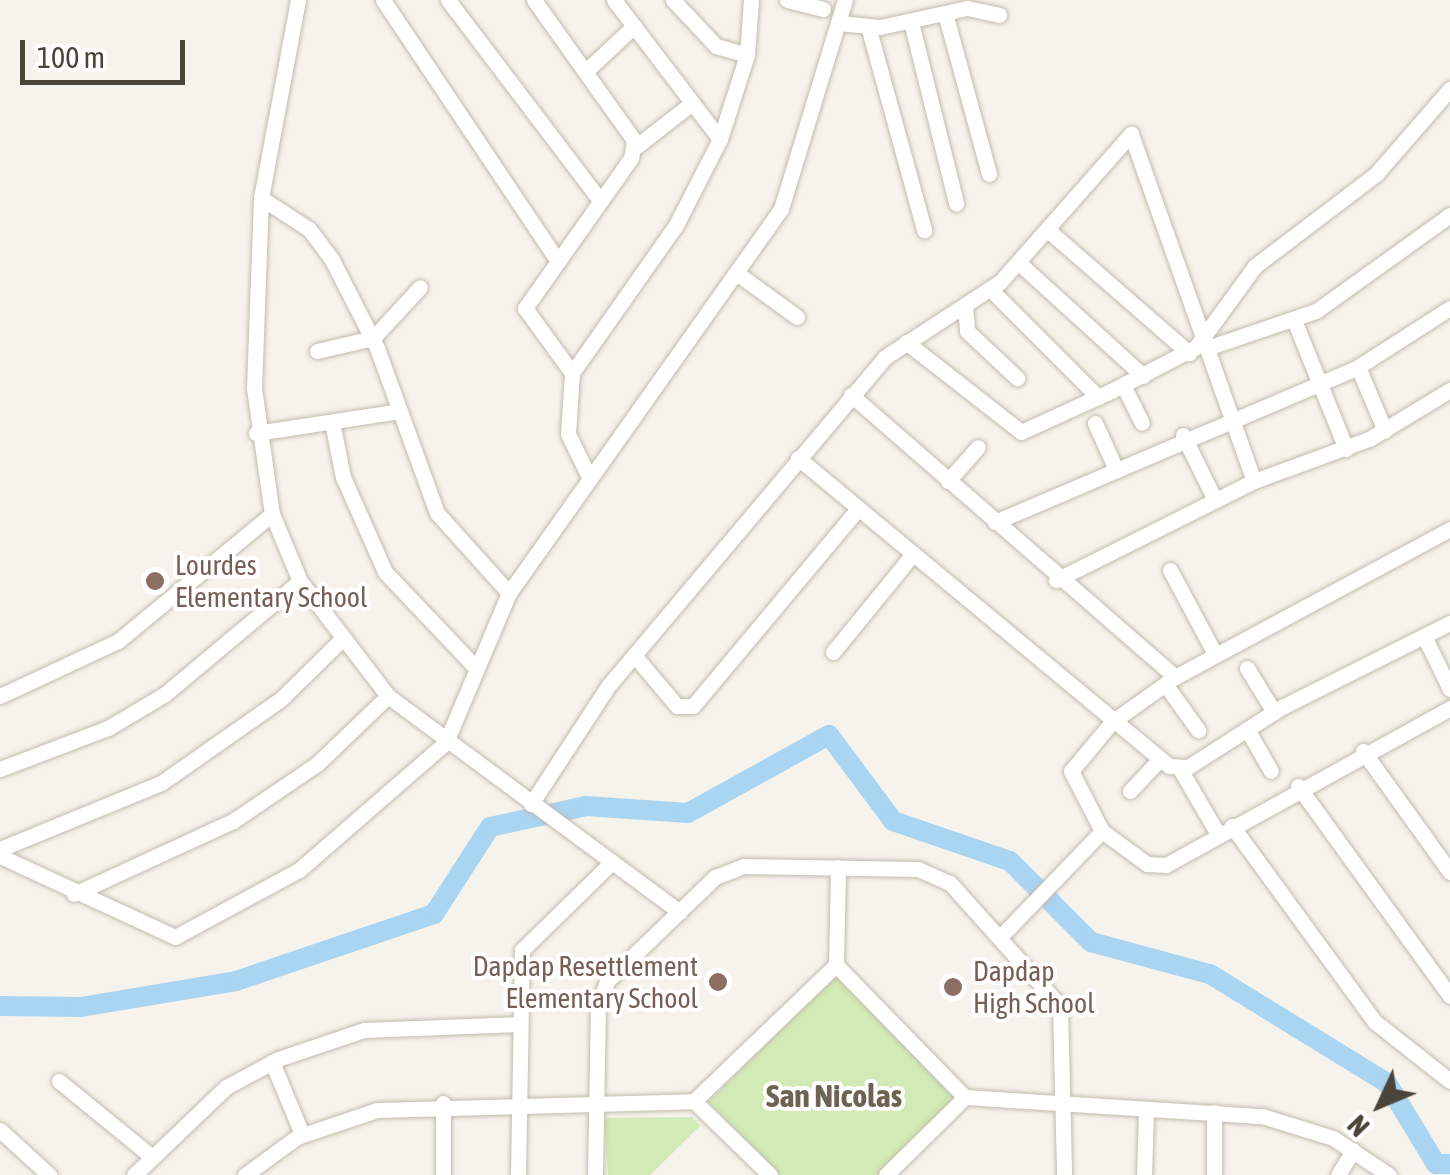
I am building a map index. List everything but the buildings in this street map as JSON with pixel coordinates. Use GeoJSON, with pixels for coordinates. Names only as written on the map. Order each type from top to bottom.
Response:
{"type":"FeatureCollection","features":[{"type":"Feature","properties":{"kind":"street"},"geometry":{"type":"LineString","coordinates":[[298,0],[261,198],[256,433],[272,514],[300,581],[340,642],[388,696],[680,912]]}},
{"type":"Feature","properties":{"kind":"street"},"geometry":{"type":"LineString","coordinates":[[383,0],[558,261]]}},
{"type":"Feature","properties":{"kind":"street"},"geometry":{"type":"LineString","coordinates":[[448,0],[600,200]]}},
{"type":"Feature","properties":{"kind":"street"},"geometry":{"type":"LineString","coordinates":[[534,0],[586,70],[633,150]]}},
{"type":"Feature","properties":{"kind":"street"},"geometry":{"type":"LineString","coordinates":[[614,0],[720,139]]}},
{"type":"Feature","properties":{"kind":"street"},"geometry":{"type":"LineString","coordinates":[[673,0],[716,46],[746,55]]}},
{"type":"Feature","properties":{"kind":"street"},"geometry":{"type":"LineString","coordinates":[[590,479],[568,434],[572,373],[676,226],[720,139],[746,55],[751,0]]}},
{"type":"Feature","properties":{"kind":"street"},"geometry":{"type":"LineString","coordinates":[[787,0],[822,8]]}},
{"type":"Feature","properties":{"kind":"street"},"geometry":{"type":"LineString","coordinates":[[0,852],[153,933],[188,933],[348,836],[446,742],[509,593],[738,274],[792,185],[846,0]]}},
{"type":"Feature","properties":{"kind":"street"},"geometry":{"type":"LineString","coordinates":[[839,23],[868,26],[911,22],[945,13],[999,15]]}},
{"type":"Feature","properties":{"kind":"street"},"geometry":{"type":"LineString","coordinates":[[945,13],[988,174]]}},
{"type":"Feature","properties":{"kind":"street"},"geometry":{"type":"LineString","coordinates":[[911,22],[956,203]]}},
{"type":"Feature","properties":{"kind":"street"},"geometry":{"type":"LineString","coordinates":[[586,70],[634,26]]}},
{"type":"Feature","properties":{"kind":"street"},"geometry":{"type":"LineString","coordinates":[[868,26],[924,230]]}},
{"type":"Feature","properties":{"kind":"street"},"geometry":{"type":"LineString","coordinates":[[1208,341],[1254,266],[1376,174],[1450,90]]}},
{"type":"Feature","properties":{"kind":"street"},"geometry":{"type":"LineString","coordinates":[[572,373],[525,316],[633,150],[692,102]]}},
{"type":"Feature","properties":{"kind":"street"},"geometry":{"type":"LineString","coordinates":[[535,807],[634,655],[851,395],[906,342],[990,290],[1049,231],[1135,134],[1254,481]]}},
{"type":"Feature","properties":{"kind":"street"},"geometry":{"type":"LineString","coordinates":[[261,198],[320,242],[372,338],[437,513],[509,593]]}},
{"type":"Feature","properties":{"kind":"street"},"geometry":{"type":"LineString","coordinates":[[906,342],[1004,427],[1021,432],[1143,376],[1208,341],[1294,320],[1448,222]]}},
{"type":"Feature","properties":{"kind":"street"},"geometry":{"type":"LineString","coordinates":[[1049,231],[1189,352]]}},
{"type":"Feature","properties":{"kind":"street"},"geometry":{"type":"LineString","coordinates":[[1018,263],[1143,376]]}},
{"type":"Feature","properties":{"kind":"street"},"geometry":{"type":"LineString","coordinates":[[738,274],[797,317]]}},
{"type":"Feature","properties":{"kind":"street"},"geometry":{"type":"LineString","coordinates":[[317,351],[372,338],[420,287]]}},
{"type":"Feature","properties":{"kind":"street"},"geometry":{"type":"LineString","coordinates":[[990,290],[1098,396]]}},
{"type":"Feature","properties":{"kind":"street"},"geometry":{"type":"LineString","coordinates":[[965,306],[967,331],[1016,378]]}},
{"type":"Feature","properties":{"kind":"street"},"geometry":{"type":"LineString","coordinates":[[995,522],[1233,413],[1358,367],[1450,308]]}},
{"type":"Feature","properties":{"kind":"street"},"geometry":{"type":"LineString","coordinates":[[1294,320],[1346,448]]}},
{"type":"Feature","properties":{"kind":"street"},"geometry":{"type":"LineString","coordinates":[[1358,367],[1386,430]]}},
{"type":"Feature","properties":{"kind":"street"},"geometry":{"type":"LineString","coordinates":[[1124,385],[1142,424]]}},
{"type":"Feature","properties":{"kind":"street"},"geometry":{"type":"LineString","coordinates":[[1056,580],[1254,481],[1386,430],[1450,390]]}},
{"type":"Feature","properties":{"kind":"street"},"geometry":{"type":"LineString","coordinates":[[851,395],[1170,680],[1198,730]]}},
{"type":"Feature","properties":{"kind":"street"},"geometry":{"type":"LineString","coordinates":[[256,433],[399,411]]}},
{"type":"Feature","properties":{"kind":"street"},"geometry":{"type":"LineString","coordinates":[[332,422],[354,507],[385,572],[476,668]]}},
{"type":"Feature","properties":{"kind":"street"},"geometry":{"type":"LineString","coordinates":[[1095,423],[1114,465]]}},
{"type":"Feature","properties":{"kind":"street"},"geometry":{"type":"LineString","coordinates":[[1182,435],[1216,500]]}},
{"type":"Feature","properties":{"kind":"street"},"geometry":{"type":"LineString","coordinates":[[948,480],[978,446]]}},
{"type":"Feature","properties":{"kind":"street"},"geometry":{"type":"LineString","coordinates":[[798,458],[1158,760],[1180,769],[1375,1022],[1450,1081]]}},
{"type":"Feature","properties":{"kind":"street"},"geometry":{"type":"LineString","coordinates":[[634,655],[677,706],[694,706],[858,509]]}},
{"type":"Feature","properties":{"kind":"street"},"geometry":{"type":"LineString","coordinates":[[0,696],[118,642],[272,514]]}},
{"type":"Feature","properties":{"kind":"street"},"geometry":{"type":"LineString","coordinates":[[1450,529],[1170,680],[1112,722],[1071,772],[1102,831],[1156,866],[1363,751],[1450,708]]}},
{"type":"Feature","properties":{"kind":"street"},"geometry":{"type":"LineString","coordinates":[[833,652],[912,555]]}},
{"type":"Feature","properties":{"kind":"street"},"geometry":{"type":"LineString","coordinates":[[1170,570],[1215,654]]}},
{"type":"Feature","properties":{"kind":"street"},"geometry":{"type":"LineString","coordinates":[[0,770],[108,728],[165,694],[300,581]]}},
{"type":"Feature","properties":{"kind":"street"},"geometry":{"type":"LineString","coordinates":[[1180,769],[1274,712],[1450,623]]}},
{"type":"Feature","properties":{"kind":"street"},"geometry":{"type":"LineString","coordinates":[[1424,636],[1450,689]]}},
{"type":"Feature","properties":{"kind":"street"},"geometry":{"type":"LineString","coordinates":[[0,852],[161,783],[282,699],[340,642]]}},
{"type":"Feature","properties":{"kind":"street"},"geometry":{"type":"LineString","coordinates":[[1247,668],[1274,712]]}},
{"type":"Feature","properties":{"kind":"street"},"geometry":{"type":"LineString","coordinates":[[74,894],[233,821],[317,764],[388,696]]}},
{"type":"Feature","properties":{"kind":"street"},"geometry":{"type":"LineString","coordinates":[[1247,730],[1272,771]]}},
{"type":"Feature","properties":{"kind":"street"},"geometry":{"type":"LineString","coordinates":[[1363,751],[1450,872]]}},
{"type":"Feature","properties":{"kind":"street"},"geometry":{"type":"LineString","coordinates":[[1130,791],[1158,760]]}},
{"type":"Feature","properties":{"kind":"street"},"geometry":{"type":"LineString","coordinates":[[1298,786],[1450,996]]}},
{"type":"Feature","properties":{"kind":"street"},"geometry":{"type":"LineString","coordinates":[[1002,935],[1102,831]]}},
{"type":"Feature","properties":{"kind":"street"},"geometry":{"type":"LineString","coordinates":[[518,1175],[522,950],[612,862]]}},
{"type":"Feature","properties":{"kind":"street"},"geometry":{"type":"LineString","coordinates":[[595,1175],[595,1100],[607,981],[736,866],[934,874],[1002,935],[1060,1006],[1067,1105],[1064,1175]]}},
{"type":"Feature","properties":{"kind":"street"},"geometry":{"type":"LineString","coordinates":[[245,1175],[302,1134],[377,1110],[443,1103],[694,1100],[836,965],[838,868]]}},
{"type":"Feature","properties":{"kind":"street"},"geometry":{"type":"LineString","coordinates":[[836,965],[965,1096],[1283,1120],[1353,1150],[1389,1175]]}},
{"type":"Feature","properties":{"kind":"street"},"geometry":{"type":"LineString","coordinates":[[134,1175],[226,1087],[272,1062],[364,1030],[520,1024]]}},
{"type":"Feature","properties":{"kind":"street"},"geometry":{"type":"LineString","coordinates":[[272,1062],[302,1134]]}},
{"type":"Feature","properties":{"kind":"street"},"geometry":{"type":"LineString","coordinates":[[59,1080],[151,1156]]}},
{"type":"Feature","properties":{"kind":"street"},"geometry":{"type":"LineString","coordinates":[[886,1175],[965,1096]]}},
{"type":"Feature","properties":{"kind":"street"},"geometry":{"type":"LineString","coordinates":[[694,1100],[770,1175]]}},
{"type":"Feature","properties":{"kind":"street"},"geometry":{"type":"LineString","coordinates":[[443,1103],[443,1175]]}},
{"type":"Feature","properties":{"kind":"street"},"geometry":{"type":"LineString","coordinates":[[1144,1175],[1146,1111]]}},
{"type":"Feature","properties":{"kind":"street"},"geometry":{"type":"LineString","coordinates":[[1214,1112],[1214,1175]]}},
{"type":"Feature","properties":{"kind":"street"},"geometry":{"type":"LineString","coordinates":[[0,1130],[49,1175]]}},
{"type":"Feature","properties":{"kind":"street"},"geometry":{"type":"LineString","coordinates":[[1338,1175],[1353,1150]]}},
{"type":"Feature","properties":{"kind":"green space"},"geometry":{"type":"Polygon","coordinates":[[[837,974],[957,1095],[877,1175],[780,1175],[708,1102],[837,974]]]}},
{"type":"Feature","properties":{"kind":"green space"},"geometry":{"type":"Polygon","coordinates":[[[692,1117],[700,1126],[650,1175],[608,1175],[604,1118],[692,1117]]]}},
{"type":"Feature","properties":{"kind":"waterway"},"geometry":{"type":"LineString","coordinates":[[0,1006],[81,1007],[236,981],[434,914],[490,827],[586,806],[688,813],[829,735],[893,821],[1010,861],[1091,942],[1210,974],[1387,1083],[1436,1164],[1450,1164]]}},
{"type":"Feature","properties":{"kind":"place","name":"Lourdes Elementary School"},"geometry":{"type":"Point","coordinates":[155,581]}},
{"type":"Feature","properties":{"kind":"place","name":"Dapdap Resettlement Elementary School"},"geometry":{"type":"Point","coordinates":[718,982]}},
{"type":"Feature","properties":{"kind":"place","name":"Dapdap High School"},"geometry":{"type":"Point","coordinates":[953,987]}},
{"type":"Feature","properties":{"kind":"district","name":"San Nicolas"},"geometry":{"type":"Point","coordinates":[834,1096]}}]}
